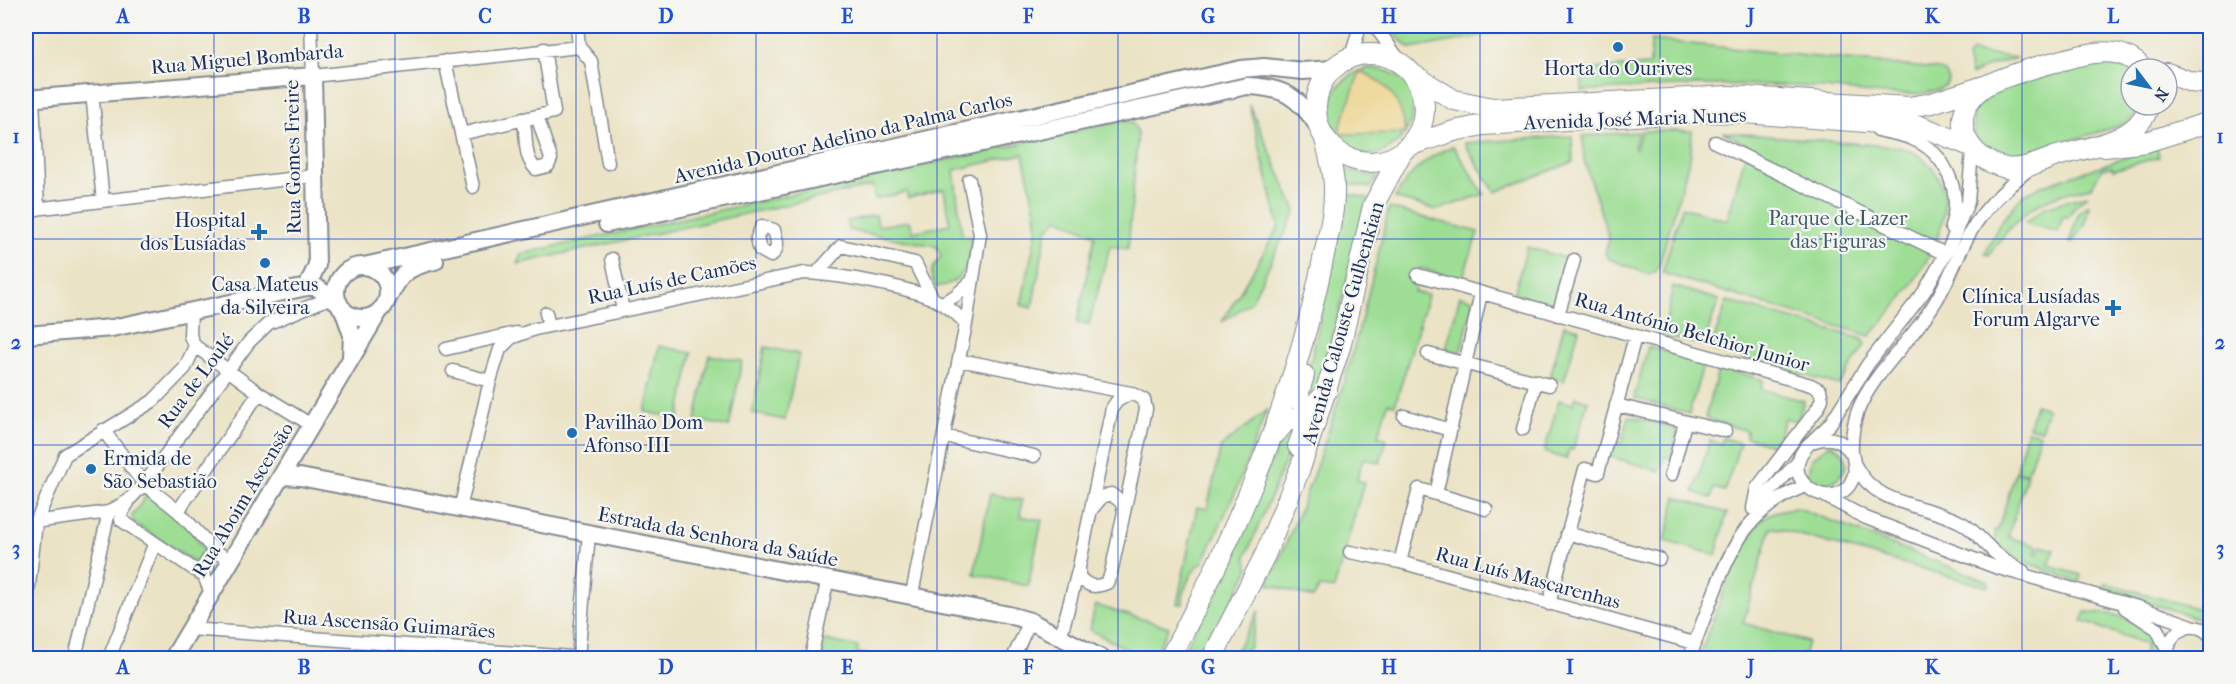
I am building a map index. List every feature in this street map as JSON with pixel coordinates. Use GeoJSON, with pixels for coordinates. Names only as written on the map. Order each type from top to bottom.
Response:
{"type":"FeatureCollection","features":[{"type":"Feature","properties":{"kind":"main road","name":"Avenida José Maria Nunes"},"geometry":{"type":"LineString","coordinates":[[1408,70],[1454,100],[1493,108],[1719,97],[1909,106],[1932,103],[2057,61],[2098,52],[2125,54]]}},
{"type":"Feature","properties":{"kind":"main road"},"geometry":{"type":"LineString","coordinates":[[1374,54],[1408,70],[1422,90],[1424,107],[1422,124],[1405,149],[1387,160],[1370,163],[1345,156],[1322,133],[1316,111],[1317,95],[1332,69],[1352,57],[1374,54]]}},
{"type":"Feature","properties":{"kind":"main road"},"geometry":{"type":"LineString","coordinates":[[2125,54],[2129,57]]}},
{"type":"Feature","properties":{"kind":"main road"},"geometry":{"type":"LineString","coordinates":[[2125,54],[2131,57]]}},
{"type":"Feature","properties":{"kind":"main road","name":"Avenida Doutor Adelino da Palma Carlos"},"geometry":{"type":"LineString","coordinates":[[315,252],[333,269],[361,266],[975,131],[1241,69],[1264,67],[1303,71],[1332,69]]}},
{"type":"Feature","properties":{"kind":"main road","name":"Rua Miguel Bombarda"},"geometry":{"type":"LineString","coordinates":[[29,98],[313,76]]}},
{"type":"Feature","properties":{"kind":"main road","name":"Rua Gomes Freire"},"geometry":{"type":"LineString","coordinates":[[307,286],[317,265],[313,76]]}},
{"type":"Feature","properties":{"kind":"main road"},"geometry":{"type":"LineString","coordinates":[[2179,78],[2191,82],[2211,84]]}},
{"type":"Feature","properties":{"kind":"main road","name":"Avenida Doutor Adelino da Palma Carlos"},"geometry":{"type":"LineString","coordinates":[[382,307],[397,280],[407,268],[420,264],[1247,86],[1272,87],[1306,108],[1322,133]]}},
{"type":"Feature","properties":{"kind":"main road"},"geometry":{"type":"LineString","coordinates":[[1970,148],[1964,118],[1973,96],[1984,86]]}},
{"type":"Feature","properties":{"kind":"main road","name":"Avenida José Maria Nunes"},"geometry":{"type":"LineString","coordinates":[[1405,149],[1454,131],[1518,123],[1702,112],[1856,119],[1920,126],[1970,148],[1982,160],[2010,169],[2097,148]]}},
{"type":"Feature","properties":{"kind":"main road"},"geometry":{"type":"LineString","coordinates":[[2097,148],[2133,129],[2141,117]]}},
{"type":"Feature","properties":{"kind":"main road"},"geometry":{"type":"LineString","coordinates":[[2097,148],[2146,142],[2211,122]]}},
{"type":"Feature","properties":{"kind":"main road","name":"Avenida Calouste Gulbenkian"},"geometry":{"type":"LineString","coordinates":[[1170,658],[1206,589],[1269,444],[1314,302],[1332,214],[1334,188],[1322,133]]}},
{"type":"Feature","properties":{"kind":"main road","name":"Avenida Calouste Gulbenkian"},"geometry":{"type":"LineString","coordinates":[[1212,658],[1264,555],[1301,466],[1328,388],[1373,207],[1405,149]]}},
{"type":"Feature","properties":{"kind":"main road"},"geometry":{"type":"LineString","coordinates":[[26,335],[112,328],[307,286],[316,286],[338,303],[361,318],[382,307],[388,287],[385,279],[373,268],[361,266],[344,273],[337,287],[338,303]]}},
{"type":"Feature","properties":{"kind":"main road"},"geometry":{"type":"LineString","coordinates":[[1314,302],[1317,328],[1298,396],[1302,404],[1311,406],[1317,403],[1328,388]]}},
{"type":"Feature","properties":{"kind":"main road","name":"Rua Aboim Ascensão"},"geometry":{"type":"LineString","coordinates":[[338,303],[352,335],[350,363]]}},
{"type":"Feature","properties":{"kind":"main road","name":"Rua Aboim Ascensão"},"geometry":{"type":"LineString","coordinates":[[173,658],[382,307]]}},
{"type":"Feature","properties":{"kind":"main road"},"geometry":{"type":"LineString","coordinates":[[1264,555],[1262,537],[1304,431],[1303,424],[1298,418],[1286,421],[1269,444]]}},
{"type":"Feature","properties":{"kind":"main road"},"geometry":{"type":"LineString","coordinates":[[298,448],[296,465],[300,472],[319,482]]}},
{"type":"Feature","properties":{"kind":"main road","name":"Estrada da Senhora da Saúde"},"geometry":{"type":"LineString","coordinates":[[282,476],[300,477],[912,594],[1030,621],[1101,658]]}},
{"type":"Feature","properties":{"kind":"street","name":"Rua Gomes Freire"},"geometry":{"type":"LineString","coordinates":[[311,26],[313,76]]}},
{"type":"Feature","properties":{"kind":"street"},"geometry":{"type":"LineString","coordinates":[[577,26],[579,47],[591,62],[608,163]]}},
{"type":"Feature","properties":{"kind":"street"},"geometry":{"type":"LineString","coordinates":[[1352,57],[1360,26]]}},
{"type":"Feature","properties":{"kind":"street"},"geometry":{"type":"LineString","coordinates":[[1375,26],[1408,70]]}},
{"type":"Feature","properties":{"kind":"street","name":"Rua Miguel Bombarda"},"geometry":{"type":"LineString","coordinates":[[313,76],[544,49],[579,47]]}},
{"type":"Feature","properties":{"kind":"street"},"geometry":{"type":"LineString","coordinates":[[461,134],[554,112],[544,49]]}},
{"type":"Feature","properties":{"kind":"street"},"geometry":{"type":"LineString","coordinates":[[445,61],[473,187]]}},
{"type":"Feature","properties":{"kind":"street"},"geometry":{"type":"LineString","coordinates":[[92,93],[103,201]]}},
{"type":"Feature","properties":{"kind":"street"},"geometry":{"type":"LineString","coordinates":[[29,98],[32,209],[314,176]]}},
{"type":"Feature","properties":{"kind":"street"},"geometry":{"type":"LineString","coordinates":[[523,119],[526,128],[523,138],[532,165],[536,169],[548,166],[551,159],[537,116]]}},
{"type":"Feature","properties":{"kind":"street"},"geometry":{"type":"LineString","coordinates":[[1690,658],[1735,540],[1754,508],[1798,462],[1804,448],[1830,424],[1868,364],[1924,291],[1941,257],[1956,212],[1953,186],[1941,161],[1912,138],[1880,131],[1856,119]]}},
{"type":"Feature","properties":{"kind":"street"},"geometry":{"type":"LineString","coordinates":[[1714,142],[1941,257]]}},
{"type":"Feature","properties":{"kind":"street"},"geometry":{"type":"LineString","coordinates":[[1941,257],[1951,245],[1968,202],[1970,148]]}},
{"type":"Feature","properties":{"kind":"street"},"geometry":{"type":"LineString","coordinates":[[1823,495],[1832,495],[1846,487],[1852,480],[1856,415],[1870,390],[1934,305],[1971,232],[1986,209],[2036,164]]}},
{"type":"Feature","properties":{"kind":"street"},"geometry":{"type":"LineString","coordinates":[[912,594],[966,324],[980,234],[969,180]]}},
{"type":"Feature","properties":{"kind":"street","name":"Rua Luís de Camões"},"geometry":{"type":"LineString","coordinates":[[817,273],[841,246],[915,263],[937,301]]}},
{"type":"Feature","properties":{"kind":"street"},"geometry":{"type":"LineString","coordinates":[[771,256],[777,278]]}},
{"type":"Feature","properties":{"kind":"street"},"geometry":{"type":"LineString","coordinates":[[612,259],[623,310]]}},
{"type":"Feature","properties":{"kind":"street"},"geometry":{"type":"LineString","coordinates":[[1558,315],[1574,260]]}},
{"type":"Feature","properties":{"kind":"street","name":"Rua Luís de Camões"},"geometry":{"type":"LineString","coordinates":[[446,349],[777,278],[817,273],[913,292],[937,301],[966,324]]}},
{"type":"Feature","properties":{"kind":"street","name":"Rua António Belchior Junior"},"geometry":{"type":"LineString","coordinates":[[1418,275],[1811,385],[1820,390],[1822,399],[1818,408],[1757,488],[1754,508]]}},
{"type":"Feature","properties":{"kind":"street"},"geometry":{"type":"LineString","coordinates":[[937,301],[956,296],[973,280]]}},
{"type":"Feature","properties":{"kind":"street"},"geometry":{"type":"LineString","coordinates":[[1436,494],[1481,293]]}},
{"type":"Feature","properties":{"kind":"street","name":"Rua de Loulé"},"geometry":{"type":"LineString","coordinates":[[109,512],[128,501],[144,484],[227,369],[249,342],[269,323],[338,303]]}},
{"type":"Feature","properties":{"kind":"street"},"geometry":{"type":"LineString","coordinates":[[191,310],[190,336],[195,346],[260,393],[313,426]]}},
{"type":"Feature","properties":{"kind":"street"},"geometry":{"type":"LineString","coordinates":[[546,313],[549,326]]}},
{"type":"Feature","properties":{"kind":"street","name":"Rua Luís de Camões"},"geometry":{"type":"LineString","coordinates":[[460,509],[490,381],[500,349],[511,338],[535,329]]}},
{"type":"Feature","properties":{"kind":"street"},"geometry":{"type":"LineString","coordinates":[[1549,604],[1585,469],[1598,473],[1635,337]]}},
{"type":"Feature","properties":{"kind":"street"},"geometry":{"type":"LineString","coordinates":[[484,340],[493,349],[496,360]]}},
{"type":"Feature","properties":{"kind":"street"},"geometry":{"type":"LineString","coordinates":[[26,612],[31,522],[65,455],[153,401],[185,368],[195,346]]}},
{"type":"Feature","properties":{"kind":"street"},"geometry":{"type":"LineString","coordinates":[[1428,354],[1549,385]]}},
{"type":"Feature","properties":{"kind":"street"},"geometry":{"type":"LineString","coordinates":[[959,360],[1131,393],[1144,400],[1146,409],[1107,583],[1096,588],[1086,585],[1079,577],[1079,567]]}},
{"type":"Feature","properties":{"kind":"street"},"geometry":{"type":"LineString","coordinates":[[453,371],[490,381]]}},
{"type":"Feature","properties":{"kind":"street"},"geometry":{"type":"LineString","coordinates":[[1523,429],[1536,381]]}},
{"type":"Feature","properties":{"kind":"street"},"geometry":{"type":"LineString","coordinates":[[1104,389],[1110,393],[1112,408]]}},
{"type":"Feature","properties":{"kind":"street"},"geometry":{"type":"LineString","coordinates":[[178,511],[260,393]]}},
{"type":"Feature","properties":{"kind":"street"},"geometry":{"type":"LineString","coordinates":[[1060,635],[1079,567],[1112,408],[1117,400],[1131,393]]}},
{"type":"Feature","properties":{"kind":"street"},"geometry":{"type":"LineString","coordinates":[[1616,405],[1725,431]]}},
{"type":"Feature","properties":{"kind":"street"},"geometry":{"type":"LineString","coordinates":[[1404,417],[1450,430]]}},
{"type":"Feature","properties":{"kind":"street"},"geometry":{"type":"LineString","coordinates":[[1671,475],[1685,423]]}},
{"type":"Feature","properties":{"kind":"street"},"geometry":{"type":"LineString","coordinates":[[103,430],[144,484],[178,511],[214,550],[230,561]]}},
{"type":"Feature","properties":{"kind":"street"},"geometry":{"type":"LineString","coordinates":[[944,436],[1034,456]]}},
{"type":"Feature","properties":{"kind":"street"},"geometry":{"type":"LineString","coordinates":[[1810,443],[1829,438],[1846,446],[1861,476],[1881,494],[1901,504],[1952,518],[1970,528],[2003,560],[2027,573],[2093,595]]}},
{"type":"Feature","properties":{"kind":"street"},"geometry":{"type":"LineString","coordinates":[[1798,462],[1800,479],[1805,486],[1866,518],[2025,577],[2141,608],[2209,634]]}},
{"type":"Feature","properties":{"kind":"street"},"geometry":{"type":"LineString","coordinates":[[1098,471],[1103,484],[1110,490],[1125,488],[1130,481]]}},
{"type":"Feature","properties":{"kind":"street"},"geometry":{"type":"LineString","coordinates":[[1735,540],[1762,509],[1783,495],[1805,486]]}},
{"type":"Feature","properties":{"kind":"street"},"geometry":{"type":"LineString","coordinates":[[1400,562],[1419,489],[1486,509]]}},
{"type":"Feature","properties":{"kind":"street"},"geometry":{"type":"LineString","coordinates":[[1089,514],[1102,497],[1111,494],[1121,502],[1124,510]]}},
{"type":"Feature","properties":{"kind":"street"},"geometry":{"type":"LineString","coordinates":[[128,501],[121,514],[121,520],[127,527],[199,573],[208,582],[211,593]]}},
{"type":"Feature","properties":{"kind":"street"},"geometry":{"type":"LineString","coordinates":[[31,522],[109,512],[75,658]]}},
{"type":"Feature","properties":{"kind":"street"},"geometry":{"type":"LineString","coordinates":[[106,527],[114,524],[127,527]]}},
{"type":"Feature","properties":{"kind":"street"},"geometry":{"type":"LineString","coordinates":[[1567,533],[1659,559]]}},
{"type":"Feature","properties":{"kind":"street"},"geometry":{"type":"LineString","coordinates":[[578,658],[589,534]]}},
{"type":"Feature","properties":{"kind":"street"},"geometry":{"type":"LineString","coordinates":[[109,658],[154,544]]}},
{"type":"Feature","properties":{"kind":"street"},"geometry":{"type":"LineString","coordinates":[[199,573],[214,550]]}},
{"type":"Feature","properties":{"kind":"street","name":"Rua Luís Mascarenhas"},"geometry":{"type":"LineString","coordinates":[[1350,552],[1400,562],[1695,643]]}},
{"type":"Feature","properties":{"kind":"street"},"geometry":{"type":"LineString","coordinates":[[811,658],[828,578]]}},
{"type":"Feature","properties":{"kind":"street"},"geometry":{"type":"LineString","coordinates":[[2111,600],[2157,630],[2168,655]]}},
{"type":"Feature","properties":{"kind":"street"},"geometry":{"type":"LineString","coordinates":[[1013,658],[1030,621]]}},
{"type":"Feature","properties":{"kind":"street"},"geometry":{"type":"LineString","coordinates":[[2168,655],[2172,637],[2177,631],[2192,626]]}},
{"type":"Feature","properties":{"kind":"street","name":"Rua Ascensão Guimarães"},"geometry":{"type":"LineString","coordinates":[[190,629],[585,658]]}},
{"type":"Feature","properties":{"kind":"green space"},"geometry":{"type":"Polygon","coordinates":[[[1391,26],[1589,26],[1492,34],[1411,49],[1398,38],[1391,26]]]}},
{"type":"Feature","properties":{"kind":"green space"},"geometry":{"type":"Polygon","coordinates":[[[1651,40],[1936,69],[1945,72],[1949,80],[1943,87],[1932,92],[1917,94],[1868,93],[1778,85],[1680,86],[1582,91],[1582,70],[1650,65],[1651,40]]]}},
{"type":"Feature","properties":{"kind":"green space"},"geometry":{"type":"Polygon","coordinates":[[[1971,52],[2017,58],[1989,66],[1971,75],[1967,58],[1971,52]]]}},
{"type":"Feature","properties":{"kind":"green space"},"geometry":{"type":"Polygon","coordinates":[[[2107,58],[2119,64],[2119,117],[2133,117],[2125,124],[2013,158],[1996,157],[1975,137],[1972,116],[1976,107],[1993,91],[2107,58]]]}},
{"type":"Feature","properties":{"kind":"green space"},"geometry":{"type":"Polygon","coordinates":[[[1368,68],[1396,75],[1410,90],[1413,108],[1408,128],[1396,144],[1379,154],[1359,153],[1339,138],[1332,127],[1329,116],[1329,106],[1339,86],[1347,78],[1368,68]]]}},
{"type":"Feature","properties":{"kind":"green space"},"geometry":{"type":"Polygon","coordinates":[[[1249,104],[1296,211],[1251,302],[1222,322],[1279,227],[1249,104]]]}},
{"type":"Feature","properties":{"kind":"green space"},"geometry":{"type":"Polygon","coordinates":[[[1122,121],[1132,122],[1138,132],[1128,249],[1110,246],[1089,324],[1077,323],[1095,235],[1058,218],[1047,230],[1032,308],[1021,305],[1036,234],[1036,216],[1023,154],[954,170],[962,235],[971,237],[971,246],[964,270],[946,285],[936,287],[933,283],[934,267],[941,256],[936,246],[848,230],[847,221],[876,215],[878,226],[910,221],[913,232],[950,224],[944,189],[908,198],[906,192],[875,199],[872,186],[517,264],[521,254],[1122,121]]]}},
{"type":"Feature","properties":{"kind":"green space"},"geometry":{"type":"Polygon","coordinates":[[[1641,131],[1692,131],[1691,154],[1659,266],[1654,273],[1648,274],[1609,259],[1605,253],[1609,238],[1584,160],[1583,136],[1638,132],[1634,148],[1636,149],[1641,131]]]}},
{"type":"Feature","properties":{"kind":"green space","name":"Parque de Lazer das Figuras"},"geometry":{"type":"Polygon","coordinates":[[[1722,132],[1898,147],[1919,156],[1935,172],[1943,192],[1944,213],[1938,236],[1914,282],[1870,336],[1662,273],[1682,207],[1727,220],[1748,145],[1722,132]]]}},
{"type":"Feature","properties":{"kind":"green space"},"geometry":{"type":"Polygon","coordinates":[[[1572,136],[1573,162],[1495,192],[1464,143],[1572,136]]]}},
{"type":"Feature","properties":{"kind":"green space"},"geometry":{"type":"Polygon","coordinates":[[[1453,146],[1484,194],[1437,210],[1395,198],[1419,167],[1435,155],[1453,146]]]}},
{"type":"Feature","properties":{"kind":"green space"},"geometry":{"type":"Polygon","coordinates":[[[2157,147],[2159,157],[2113,170],[2112,167],[2102,168],[2092,187],[2058,195],[2032,208],[2010,228],[1989,255],[1985,253],[2000,223],[2023,195],[2044,185],[2157,147]]]}},
{"type":"Feature","properties":{"kind":"green space"},"geometry":{"type":"Polygon","coordinates":[[[1341,169],[1378,177],[1370,188],[1343,183],[1341,169]]]}},
{"type":"Feature","properties":{"kind":"green space"},"geometry":{"type":"Polygon","coordinates":[[[1343,193],[1368,198],[1319,390],[1308,397],[1304,388],[1321,316],[1343,193]]]}},
{"type":"Feature","properties":{"kind":"green space"},"geometry":{"type":"Polygon","coordinates":[[[2088,195],[2075,206],[2068,217],[2063,216],[2058,232],[2025,223],[2045,207],[2088,195]]]}},
{"type":"Feature","properties":{"kind":"green space"},"geometry":{"type":"Polygon","coordinates":[[[2089,205],[2085,225],[2072,243],[2069,242],[2079,212],[2089,205]]]}},
{"type":"Feature","properties":{"kind":"green space"},"geometry":{"type":"Polygon","coordinates":[[[1389,208],[1478,232],[1462,280],[1420,268],[1414,292],[1428,295],[1395,405],[1388,403],[1378,436],[1387,439],[1380,463],[1363,458],[1357,480],[1364,482],[1334,589],[1320,587],[1313,598],[1268,584],[1307,492],[1339,399],[1389,208]]]}},
{"type":"Feature","properties":{"kind":"green space"},"geometry":{"type":"Polygon","coordinates":[[[1527,247],[1569,259],[1555,305],[1514,294],[1527,247]]]}},
{"type":"Feature","properties":{"kind":"green space"},"geometry":{"type":"Polygon","coordinates":[[[1673,286],[1719,300],[1703,345],[1663,336],[1673,286]]]}},
{"type":"Feature","properties":{"kind":"green space"},"geometry":{"type":"Polygon","coordinates":[[[1460,296],[1475,300],[1460,353],[1446,348],[1460,296]]]}},
{"type":"Feature","properties":{"kind":"green space"},"geometry":{"type":"Polygon","coordinates":[[[1727,301],[1862,339],[1865,345],[1839,385],[1714,350],[1712,345],[1727,301]]]}},
{"type":"Feature","properties":{"kind":"green space"},"geometry":{"type":"Polygon","coordinates":[[[1564,325],[1579,329],[1564,381],[1550,377],[1564,325]]]}},
{"type":"Feature","properties":{"kind":"green space"},"geometry":{"type":"Polygon","coordinates":[[[659,346],[692,353],[679,418],[645,412],[659,346]]]}},
{"type":"Feature","properties":{"kind":"green space"},"geometry":{"type":"Polygon","coordinates":[[[765,347],[799,354],[785,420],[752,413],[765,347]]]}},
{"type":"Feature","properties":{"kind":"green space"},"geometry":{"type":"Polygon","coordinates":[[[1648,347],[1704,362],[1689,414],[1634,398],[1648,347]]]}},
{"type":"Feature","properties":{"kind":"green space"},"geometry":{"type":"Polygon","coordinates":[[[709,355],[742,361],[729,427],[696,420],[709,355]]]}},
{"type":"Feature","properties":{"kind":"green space"},"geometry":{"type":"Polygon","coordinates":[[[1719,367],[1763,380],[1761,389],[1804,401],[1797,421],[1785,418],[1775,446],[1746,437],[1747,431],[1705,418],[1719,367]]]}},
{"type":"Feature","properties":{"kind":"green space"},"geometry":{"type":"Polygon","coordinates":[[[1576,397],[1588,401],[1573,450],[1569,449],[1566,459],[1544,452],[1559,400],[1573,404],[1576,397]]]}},
{"type":"Feature","properties":{"kind":"green space"},"geometry":{"type":"Polygon","coordinates":[[[2035,405],[2048,409],[2041,430],[2029,427],[2035,405]]]}},
{"type":"Feature","properties":{"kind":"green space"},"geometry":{"type":"Polygon","coordinates":[[[1267,410],[1234,495],[1203,562],[1188,580],[1183,604],[1177,604],[1197,507],[1207,509],[1221,447],[1267,410]]]}},
{"type":"Feature","properties":{"kind":"green space"},"geometry":{"type":"Polygon","coordinates":[[[1629,416],[1678,429],[1670,458],[1665,457],[1660,471],[1607,456],[1612,441],[1621,444],[1629,416]]]}},
{"type":"Feature","properties":{"kind":"green space"},"geometry":{"type":"Polygon","coordinates":[[[1294,425],[1294,440],[1246,556],[1249,569],[1202,658],[1180,658],[1223,575],[1283,432],[1294,425]]]}},
{"type":"Feature","properties":{"kind":"green space"},"geometry":{"type":"Polygon","coordinates":[[[2027,431],[2040,434],[2027,474],[2016,471],[2027,431]]]}},
{"type":"Feature","properties":{"kind":"green space"},"geometry":{"type":"Polygon","coordinates":[[[1723,438],[1740,443],[1725,491],[1714,488],[1711,498],[1694,492],[1710,440],[1721,444],[1723,438]]]}},
{"type":"Feature","properties":{"kind":"green space"},"geometry":{"type":"Polygon","coordinates":[[[1830,444],[1842,452],[1846,461],[1844,470],[1830,483],[1821,484],[1813,481],[1808,472],[1812,459],[1830,444]]]}},
{"type":"Feature","properties":{"kind":"green space"},"geometry":{"type":"Polygon","coordinates":[[[2015,473],[2027,475],[2008,537],[2037,546],[2035,553],[2038,554],[2041,546],[2054,550],[2049,566],[2081,575],[2079,583],[2021,560],[1997,545],[1994,530],[1998,530],[2015,473]]]}},
{"type":"Feature","properties":{"kind":"green space"},"geometry":{"type":"Polygon","coordinates":[[[990,494],[1022,500],[1020,516],[1042,520],[1028,586],[974,574],[990,494]]]}},
{"type":"Feature","properties":{"kind":"green space"},"geometry":{"type":"Polygon","coordinates":[[[147,495],[166,501],[181,515],[204,550],[203,562],[197,564],[134,523],[132,516],[147,495]]]}},
{"type":"Feature","properties":{"kind":"green space"},"geometry":{"type":"Polygon","coordinates":[[[1676,497],[1727,513],[1716,555],[1665,541],[1676,497]]]}},
{"type":"Feature","properties":{"kind":"green space"},"geometry":{"type":"Polygon","coordinates":[[[1798,508],[1989,582],[1988,587],[1771,527],[1743,623],[1808,642],[1803,658],[1699,658],[1726,585],[1754,530],[1763,519],[1775,512],[1798,508]]]}},
{"type":"Feature","properties":{"kind":"green space"},"geometry":{"type":"Polygon","coordinates":[[[2106,583],[2210,612],[2210,622],[2109,590],[2105,588],[2106,583]]]}},
{"type":"Feature","properties":{"kind":"green space"},"geometry":{"type":"Polygon","coordinates":[[[1095,605],[1169,627],[1153,658],[1144,658],[1090,630],[1095,605]]]}},
{"type":"Feature","properties":{"kind":"green space"},"geometry":{"type":"Polygon","coordinates":[[[1259,610],[1249,649],[1241,653],[1236,651],[1259,610]]]}},
{"type":"Feature","properties":{"kind":"green space"},"geometry":{"type":"Polygon","coordinates":[[[2086,612],[2112,614],[2140,626],[2147,634],[2157,658],[2142,658],[2146,644],[2082,621],[2086,612]]]}},
{"type":"Feature","properties":{"kind":"green space"},"geometry":{"type":"Polygon","coordinates":[[[825,640],[858,647],[857,653],[887,658],[821,658],[825,640]]]}},
{"type":"Feature","properties":{"kind":"sand"},"geometry":{"type":"Polygon","coordinates":[[[1360,71],[1379,81],[1392,95],[1401,113],[1405,133],[1338,134],[1360,71]]]}},
{"type":"Feature","properties":{"kind":"place","name":"Horta do Ourives"},"geometry":{"type":"Point","coordinates":[1618,47]}},
{"type":"Feature","properties":{"kind":"place","name":"Hospital dos Lusíadas"},"geometry":{"type":"Point","coordinates":[259,232]}},
{"type":"Feature","properties":{"kind":"place","name":"Casa Mateus da Silveira"},"geometry":{"type":"Point","coordinates":[265,263]}},
{"type":"Feature","properties":{"kind":"place","name":"Clínica Lusíadas Forum Algarve"},"geometry":{"type":"Point","coordinates":[2113,308]}},
{"type":"Feature","properties":{"kind":"place","name":"Pavilhão Dom Afonso III"},"geometry":{"type":"Point","coordinates":[572,433]}},
{"type":"Feature","properties":{"kind":"place","name":"Ermida de São Sebastião"},"geometry":{"type":"Point","coordinates":[91,469]}}]}
